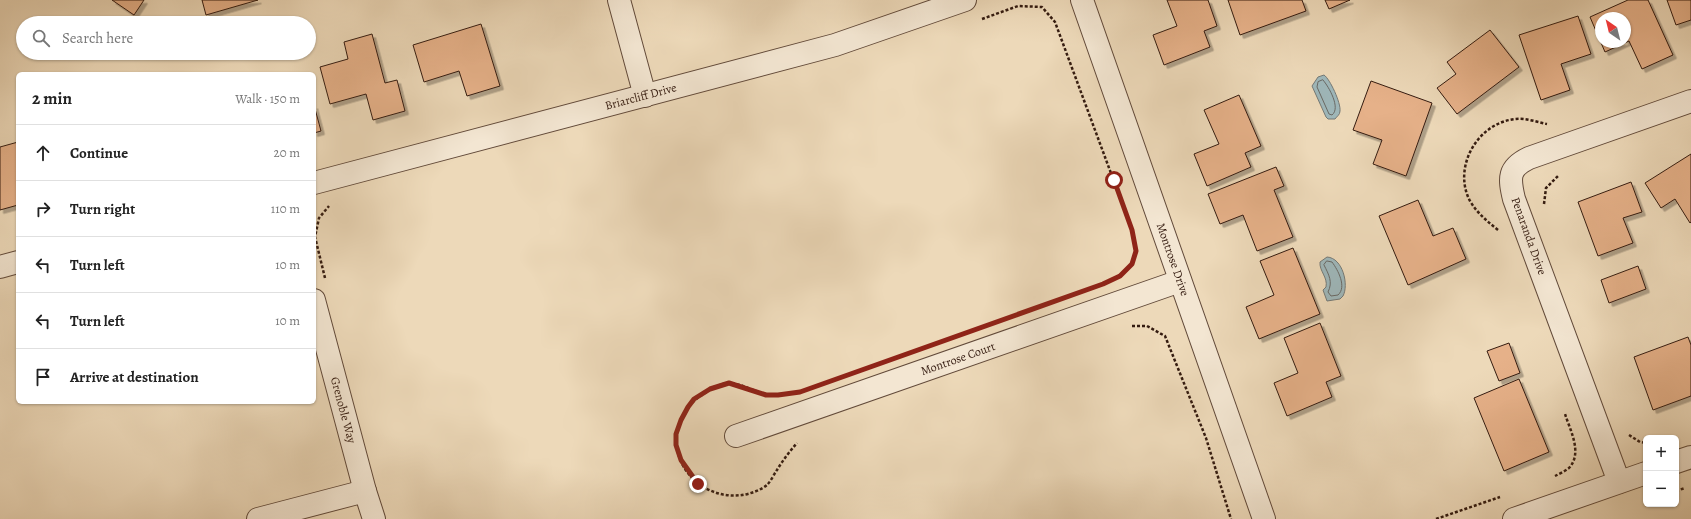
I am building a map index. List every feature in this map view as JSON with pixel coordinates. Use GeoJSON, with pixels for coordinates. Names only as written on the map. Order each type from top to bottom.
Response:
{"type":"FeatureCollection","features":[{"type":"Feature","properties":{"kind":"street"},"geometry":{"type":"LineString","coordinates":[[619,0],[645,96]]}},
{"type":"Feature","properties":{"kind":"street","name":"Briarcliff Drive"},"geometry":{"type":"LineString","coordinates":[[316,182],[835,45],[965,0]]}},
{"type":"Feature","properties":{"kind":"street","name":"Montrose Drive"},"geometry":{"type":"LineString","coordinates":[[1082,0],[1264,519]]}},
{"type":"Feature","properties":{"kind":"street","name":"Penaranda Drive"},"geometry":{"type":"LineString","coordinates":[[1619,482],[1514,199],[1511,186],[1512,172],[1518,164],[1529,158],[1691,101]]}},
{"type":"Feature","properties":{"kind":"street"},"geometry":{"type":"LineString","coordinates":[[0,266],[16,262]]}},
{"type":"Feature","properties":{"kind":"street","name":"Montrose Court"},"geometry":{"type":"LineString","coordinates":[[736,436],[1180,281]]}},
{"type":"Feature","properties":{"kind":"street","name":"Grenoble Way"},"geometry":{"type":"LineString","coordinates":[[321,293],[365,491],[374,519]]}},
{"type":"Feature","properties":{"kind":"street"},"geometry":{"type":"LineString","coordinates":[[1679,461],[1691,457]]}},
{"type":"Feature","properties":{"kind":"street"},"geometry":{"type":"LineString","coordinates":[[1514,519],[1643,474]]}},
{"type":"Feature","properties":{"kind":"street"},"geometry":{"type":"LineString","coordinates":[[258,519],[365,491]]}},
{"type":"Feature","properties":{"kind":"path"},"geometry":{"type":"LineString","coordinates":[[980,20],[1018,6],[1042,7],[1055,22],[1132,230],[1136,251],[1132,264],[1120,276]]}},
{"type":"Feature","properties":{"kind":"path"},"geometry":{"type":"LineString","coordinates":[[1545,210],[1544,198],[1546,188],[1556,177],[1563,174]]}},
{"type":"Feature","properties":{"kind":"path"},"geometry":{"type":"LineString","coordinates":[[316,232],[319,218],[333,201]]}},
{"type":"Feature","properties":{"kind":"path"},"geometry":{"type":"LineString","coordinates":[[316,246],[321,293]]}},
{"type":"Feature","properties":{"kind":"path"},"geometry":{"type":"LineString","coordinates":[[1129,326],[1147,326],[1165,336],[1206,438],[1231,519]]}},
{"type":"Feature","properties":{"kind":"path"},"geometry":{"type":"LineString","coordinates":[[778,395],[766,395],[729,383],[710,389],[694,399],[688,407],[676,434],[676,445],[681,460],[698,484],[713,493],[733,496],[750,494],[767,485],[798,442]]}},
{"type":"Feature","properties":{"kind":"path"},"geometry":{"type":"LineString","coordinates":[[1552,478],[1569,468],[1576,454],[1575,446],[1563,409]]}},
{"type":"Feature","properties":{"kind":"path"},"geometry":{"type":"LineString","coordinates":[[1625,432],[1643,442]]}},
{"type":"Feature","properties":{"kind":"path"},"geometry":{"type":"LineString","coordinates":[[1436,519],[1506,495]]}},
{"type":"Feature","properties":{"kind":"water"},"geometry":{"type":"Polygon","coordinates":[[[1324,75],[1332,86],[1340,107],[1340,112],[1335,119],[1328,119],[1326,117],[1312,86],[1318,77],[1324,75]]]}},
{"type":"Feature","properties":{"kind":"water"},"geometry":{"type":"Polygon","coordinates":[[[1327,257],[1333,259],[1341,267],[1345,279],[1345,291],[1340,299],[1327,301],[1323,290],[1326,287],[1326,280],[1320,262],[1327,257]]]}},
{"type":"Feature","properties":{"kind":"building"},"geometry":{"type":"Polygon","coordinates":[[[112,0],[144,0],[134,15],[112,0]]]}},
{"type":"Feature","properties":{"kind":"building"},"geometry":{"type":"Polygon","coordinates":[[[202,0],[258,0],[206,15],[202,0]]]}},
{"type":"Feature","properties":{"kind":"building"},"geometry":{"type":"Polygon","coordinates":[[[1167,0],[1208,0],[1217,26],[1204,31],[1210,47],[1164,65],[1153,35],[1177,26],[1167,0]]]}},
{"type":"Feature","properties":{"kind":"building"},"geometry":{"type":"Polygon","coordinates":[[[1228,0],[1302,0],[1306,11],[1240,35],[1228,0]]]}},
{"type":"Feature","properties":{"kind":"building"},"geometry":{"type":"Polygon","coordinates":[[[1325,0],[1350,0],[1329,9],[1325,0]]]}},
{"type":"Feature","properties":{"kind":"building"},"geometry":{"type":"Polygon","coordinates":[[[1628,0],[1648,0],[1673,55],[1642,69],[1631,45],[1631,12],[1601,12],[1628,0]]]}},
{"type":"Feature","properties":{"kind":"building"},"geometry":{"type":"Polygon","coordinates":[[[1667,0],[1691,0],[1691,20],[1676,25],[1667,0]]]}},
{"type":"Feature","properties":{"kind":"building"},"geometry":{"type":"Polygon","coordinates":[[[1595,15],[1595,29],[1590,17],[1595,15]]]}},
{"type":"Feature","properties":{"kind":"building"},"geometry":{"type":"Polygon","coordinates":[[[1578,16],[1591,54],[1561,64],[1570,90],[1541,100],[1519,35],[1578,16]]]}},
{"type":"Feature","properties":{"kind":"building"},"geometry":{"type":"Polygon","coordinates":[[[481,24],[500,86],[467,96],[459,71],[424,82],[413,45],[481,24]]]}},
{"type":"Feature","properties":{"kind":"building"},"geometry":{"type":"Polygon","coordinates":[[[1490,30],[1519,67],[1457,114],[1437,88],[1456,74],[1447,62],[1490,30]]]}},
{"type":"Feature","properties":{"kind":"building"},"geometry":{"type":"Polygon","coordinates":[[[372,34],[385,83],[397,80],[405,111],[373,120],[366,94],[330,104],[320,67],[348,59],[344,42],[372,34]]]}},
{"type":"Feature","properties":{"kind":"building"},"geometry":{"type":"Polygon","coordinates":[[[1603,48],[1614,48],[1605,52],[1603,48]]]}},
{"type":"Feature","properties":{"kind":"building"},"geometry":{"type":"Polygon","coordinates":[[[1371,81],[1432,103],[1406,176],[1373,164],[1382,140],[1353,130],[1371,81]]]}},
{"type":"Feature","properties":{"kind":"building"},"geometry":{"type":"Polygon","coordinates":[[[1239,95],[1261,146],[1245,153],[1251,167],[1207,186],[1194,154],[1219,144],[1204,110],[1239,95]]]}},
{"type":"Feature","properties":{"kind":"building"},"geometry":{"type":"Polygon","coordinates":[[[316,112],[321,131],[316,132],[316,112]]]}},
{"type":"Feature","properties":{"kind":"building"},"geometry":{"type":"Polygon","coordinates":[[[16,143],[16,206],[0,210],[0,147],[16,143]]]}},
{"type":"Feature","properties":{"kind":"building"},"geometry":{"type":"Polygon","coordinates":[[[1691,154],[1690,223],[1675,199],[1661,208],[1645,183],[1691,154]]]}},
{"type":"Feature","properties":{"kind":"building"},"geometry":{"type":"Polygon","coordinates":[[[1276,167],[1284,186],[1274,190],[1293,237],[1257,251],[1243,215],[1220,224],[1208,194],[1276,167]]]}},
{"type":"Feature","properties":{"kind":"building"},"geometry":{"type":"Polygon","coordinates":[[[1631,182],[1642,212],[1623,218],[1633,243],[1598,256],[1578,202],[1631,182]]]}},
{"type":"Feature","properties":{"kind":"building"},"geometry":{"type":"Polygon","coordinates":[[[1418,200],[1433,236],[1453,228],[1466,259],[1408,285],[1379,216],[1418,200]]]}},
{"type":"Feature","properties":{"kind":"building"},"geometry":{"type":"Polygon","coordinates":[[[1293,248],[1320,314],[1259,339],[1246,307],[1274,295],[1260,261],[1293,248]]]}},
{"type":"Feature","properties":{"kind":"building"},"geometry":{"type":"Polygon","coordinates":[[[1638,266],[1646,289],[1609,303],[1601,280],[1638,266]]]}},
{"type":"Feature","properties":{"kind":"building"},"geometry":{"type":"Polygon","coordinates":[[[1320,323],[1341,376],[1326,382],[1332,397],[1287,416],[1274,383],[1298,373],[1284,338],[1320,323]]]}},
{"type":"Feature","properties":{"kind":"building"},"geometry":{"type":"Polygon","coordinates":[[[1688,337],[1691,345],[1691,396],[1653,410],[1634,357],[1688,337]]]}},
{"type":"Feature","properties":{"kind":"building"},"geometry":{"type":"Polygon","coordinates":[[[1509,343],[1520,373],[1499,381],[1487,351],[1509,343]]]}},
{"type":"Feature","properties":{"kind":"building"},"geometry":{"type":"Polygon","coordinates":[[[1519,379],[1549,452],[1504,471],[1474,398],[1519,379]]]}},
{"type":"Feature","properties":{"kind":"route"},"geometry":{"type":"LineString","coordinates":[[698,484],[688,473],[681,460],[676,445],[676,434],[681,420],[694,399],[710,389],[729,383],[766,395],[800,392],[1103,284],[1120,276],[1132,264],[1136,251],[1132,230],[1114,180]]}}]}
